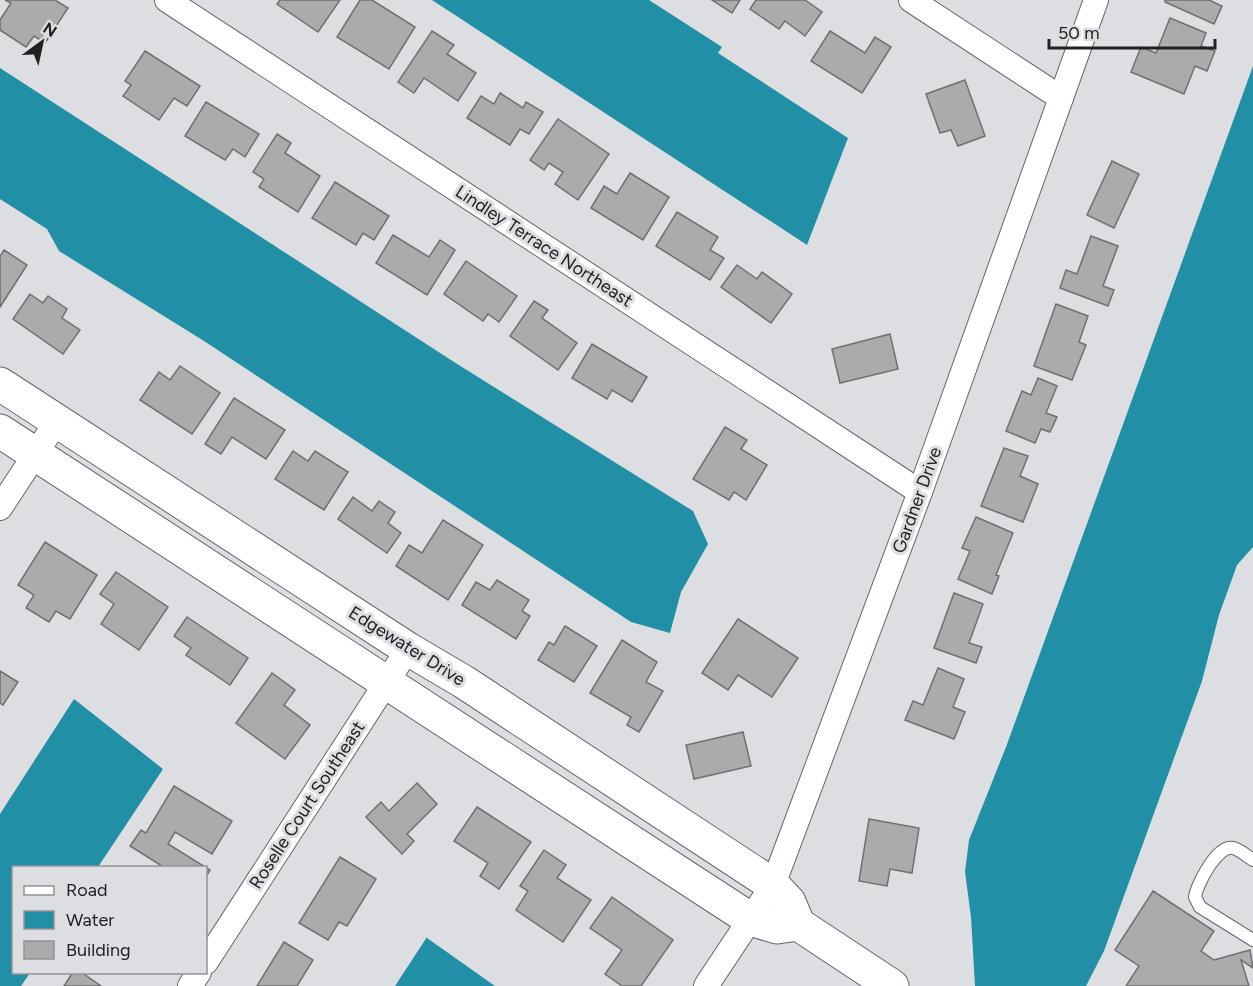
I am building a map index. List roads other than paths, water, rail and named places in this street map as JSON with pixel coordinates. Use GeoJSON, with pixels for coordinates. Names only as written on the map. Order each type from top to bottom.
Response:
{"type":"FeatureCollection","features":[{"type":"Feature","properties":{"kind":"street","name":"Lindley Terrace Northeast"},"geometry":{"type":"LineString","coordinates":[[167,0],[920,492]]}},
{"type":"Feature","properties":{"kind":"street"},"geometry":{"type":"LineString","coordinates":[[911,0],[1061,98]]}},
{"type":"Feature","properties":{"kind":"street","name":"Gardner Drive"},"geometry":{"type":"LineString","coordinates":[[706,986],[773,885],[920,492],[1096,0]]}},
{"type":"Feature","properties":{"kind":"street","name":"Edgewater Drive"},"geometry":{"type":"LineString","coordinates":[[0,384],[408,649],[464,682],[773,885],[789,902],[798,924]]}},
{"type":"Feature","properties":{"kind":"street"},"geometry":{"type":"LineString","coordinates":[[0,508],[57,421]]}},
{"type":"Feature","properties":{"kind":"street"},"geometry":{"type":"LineString","coordinates":[[0,431],[750,920],[777,927],[798,924],[892,986]]}},
{"type":"Feature","properties":{"kind":"street","name":"Roselle Court Southeast"},"geometry":{"type":"LineString","coordinates":[[207,960],[408,649]]}},
{"type":"Feature","properties":{"kind":"lane"},"geometry":{"type":"LineString","coordinates":[[1253,860],[1234,848],[1224,848],[1218,853],[1196,888],[1195,897],[1200,907],[1253,940]]}},
{"type":"Feature","properties":{"kind":"water"},"geometry":{"type":"Polygon","coordinates":[[[432,0],[649,0],[722,47],[718,53],[848,138],[807,245],[432,0]]]}},
{"type":"Feature","properties":{"kind":"water"},"geometry":{"type":"Polygon","coordinates":[[[1253,66],[1253,547],[1237,565],[1219,615],[1202,681],[1104,951],[1086,986],[975,986],[971,917],[965,872],[969,840],[1006,747],[1253,66]]]}},
{"type":"Feature","properties":{"kind":"water"},"geometry":{"type":"Polygon","coordinates":[[[0,68],[454,362],[693,511],[708,544],[681,592],[670,633],[631,622],[204,341],[59,251],[47,229],[0,199],[0,68]]]}},
{"type":"Feature","properties":{"kind":"water"},"geometry":{"type":"Polygon","coordinates":[[[74,699],[163,769],[99,866],[12,866],[12,974],[29,974],[21,986],[0,986],[0,814],[74,699]]]}},
{"type":"Feature","properties":{"kind":"water"},"geometry":{"type":"Polygon","coordinates":[[[427,938],[495,986],[395,986],[427,938]]]}}]}
